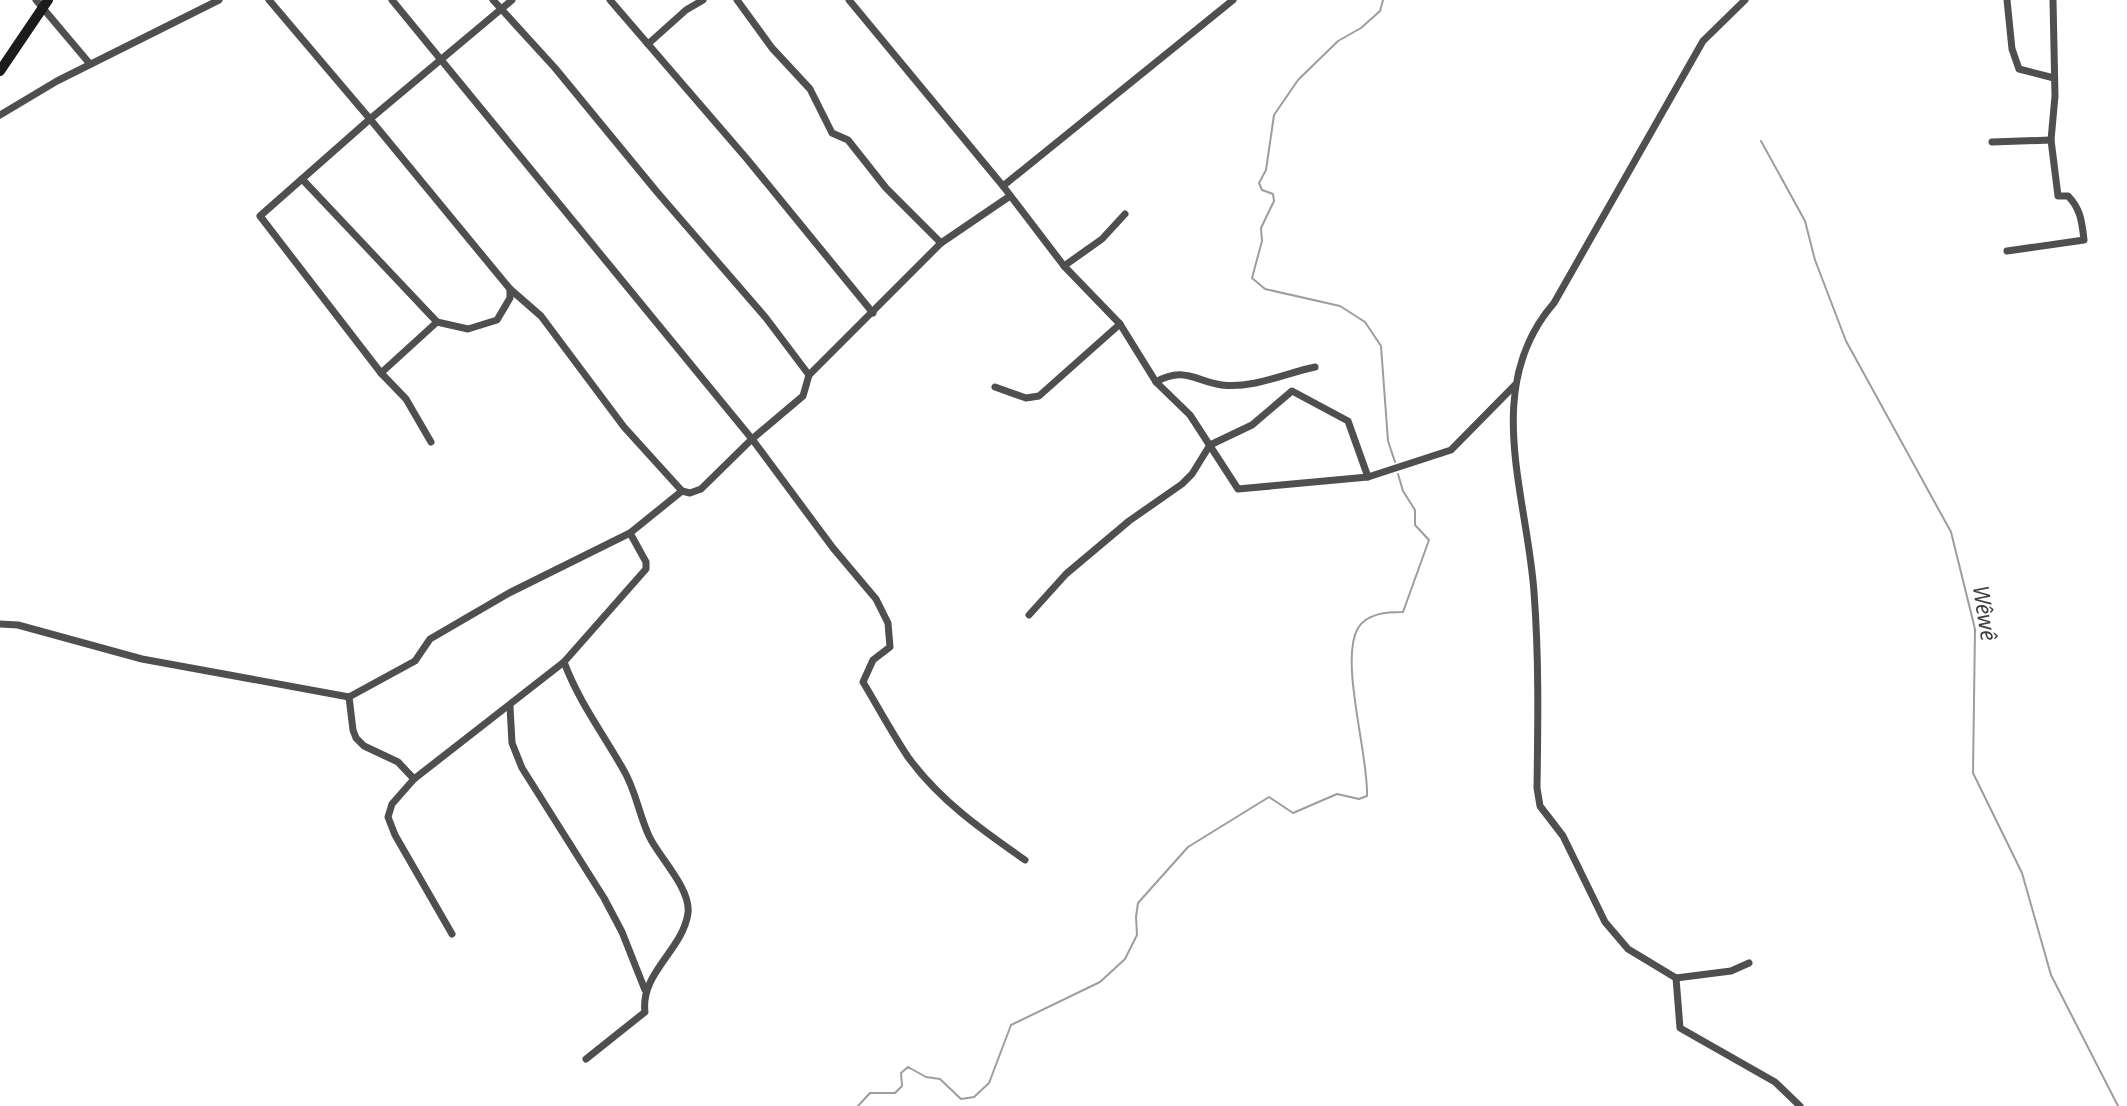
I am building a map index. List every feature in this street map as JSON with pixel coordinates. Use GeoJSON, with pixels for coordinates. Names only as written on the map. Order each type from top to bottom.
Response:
{"type":"FeatureCollection","features":[{"type":"Feature","properties":{"kind":"main road"},"geometry":{"type":"LineString","coordinates":[[0,71],[42,2]]}},
{"type":"Feature","properties":{"kind":"street"},"geometry":{"type":"LineString","coordinates":[[0,115],[90,64],[219,0]]}},
{"type":"Feature","properties":{"kind":"street"},"geometry":{"type":"LineString","coordinates":[[269,0],[510,289],[541,316],[624,427],[682,491],[690,493],[701,489],[752,439],[803,396],[809,375],[941,243],[1010,196]]}},
{"type":"Feature","properties":{"kind":"street"},"geometry":{"type":"LineString","coordinates":[[392,0],[752,439],[833,548],[876,599],[888,623],[890,647],[873,660],[863,682],[909,758],[947,801],[1025,860]]}},
{"type":"Feature","properties":{"kind":"street"},"geometry":{"type":"LineString","coordinates":[[493,0],[555,68],[766,318],[809,375]]}},
{"type":"Feature","properties":{"kind":"street"},"geometry":{"type":"LineString","coordinates":[[431,442],[406,399],[381,373],[260,216],[440,58],[512,0]]}},
{"type":"Feature","properties":{"kind":"street"},"geometry":{"type":"LineString","coordinates":[[610,0],[757,171],[873,313]]}},
{"type":"Feature","properties":{"kind":"street"},"geometry":{"type":"LineString","coordinates":[[648,44],[686,10],[703,0]]}},
{"type":"Feature","properties":{"kind":"street"},"geometry":{"type":"LineString","coordinates":[[737,0],[772,48],[810,89],[832,133],[848,140],[886,188],[941,243]]}},
{"type":"Feature","properties":{"kind":"street"},"geometry":{"type":"LineString","coordinates":[[849,0],[1003,186],[1064,266],[1120,324],[1156,382],[1190,415],[1238,489],[1368,477],[1451,450],[1515,385]]}},
{"type":"Feature","properties":{"kind":"street"},"geometry":{"type":"LineString","coordinates":[[1003,186],[1233,0]]}},
{"type":"Feature","properties":{"kind":"street"},"geometry":{"type":"LineString","coordinates":[[1745,0],[1703,41],[1554,303],[1535,325],[1515,377],[1512,428],[1534,586],[1539,663],[1537,788],[1540,806],[1563,836],[1605,922],[1628,949],[1676,978],[1731,971],[1749,963]]}},
{"type":"Feature","properties":{"kind":"street"},"geometry":{"type":"LineString","coordinates":[[2007,0],[2012,49],[2019,69],[2054,78]]}},
{"type":"Feature","properties":{"kind":"street"},"geometry":{"type":"LineString","coordinates":[[2007,251],[2084,240],[2077,207],[2068,196],[2058,196],[2051,140],[2055,96],[2053,0]]}},
{"type":"Feature","properties":{"kind":"street"},"geometry":{"type":"LineString","coordinates":[[42,2],[90,64]]}},
{"type":"Feature","properties":{"kind":"street"},"geometry":{"type":"LineString","coordinates":[[1992,142],[2051,140]]}},
{"type":"Feature","properties":{"kind":"street"},"geometry":{"type":"LineString","coordinates":[[302,179],[437,322],[468,329],[497,320],[510,298],[510,289]]}},
{"type":"Feature","properties":{"kind":"street"},"geometry":{"type":"LineString","coordinates":[[1064,266],[1102,239],[1125,214]]}},
{"type":"Feature","properties":{"kind":"street"},"geometry":{"type":"LineString","coordinates":[[381,373],[437,322]]}},
{"type":"Feature","properties":{"kind":"street"},"geometry":{"type":"LineString","coordinates":[[995,387],[1026,398],[1039,396],[1120,324]]}},
{"type":"Feature","properties":{"kind":"street"},"geometry":{"type":"LineString","coordinates":[[1156,382],[1181,373],[1224,385],[1255,383],[1315,367]]}},
{"type":"Feature","properties":{"kind":"street"},"geometry":{"type":"LineString","coordinates":[[1029,615],[1066,574],[1129,521],[1182,484],[1210,445],[1252,425],[1292,391],[1348,421],[1368,477]]}},
{"type":"Feature","properties":{"kind":"street"},"geometry":{"type":"LineString","coordinates":[[0,624],[18,625],[142,659],[349,697],[415,661],[430,639],[509,593],[630,533],[682,491]]}},
{"type":"Feature","properties":{"kind":"street"},"geometry":{"type":"LineString","coordinates":[[452,934],[395,835],[388,817],[392,804],[414,779],[564,662],[646,569],[646,562],[630,533]]}},
{"type":"Feature","properties":{"kind":"street"},"geometry":{"type":"LineString","coordinates":[[564,662],[577,695],[625,771],[650,837],[678,878],[689,911],[682,929],[645,990]]}},
{"type":"Feature","properties":{"kind":"street"},"geometry":{"type":"LineString","coordinates":[[349,697],[356,738],[364,746],[398,762],[414,779]]}},
{"type":"Feature","properties":{"kind":"street"},"geometry":{"type":"LineString","coordinates":[[510,707],[512,743],[522,768],[604,898],[622,932],[645,990],[645,1012],[586,1059]]}},
{"type":"Feature","properties":{"kind":"street"},"geometry":{"type":"LineString","coordinates":[[1676,978],[1680,1028],[1775,1082],[1800,1106]]}},
{"type":"Feature","properties":{"kind":"waterway"},"geometry":{"type":"LineString","coordinates":[[1383,0],[1380,11],[1361,28],[1338,41],[1298,80],[1274,115],[1266,170],[1259,183],[1262,190],[1273,194],[1274,201],[1261,228],[1262,241],[1252,278],[1265,289],[1340,306],[1365,322],[1381,346],[1388,441],[1395,462]]}},
{"type":"Feature","properties":{"kind":"waterway","name":"Wêwê"},"geometry":{"type":"LineString","coordinates":[[1761,141],[1805,221],[1815,260],[1846,341],[1951,532],[1975,629],[1973,773],[2022,873],[2051,975],[2118,1106]]}},
{"type":"Feature","properties":{"kind":"waterway"},"geometry":{"type":"LineString","coordinates":[[858,1106],[870,1093],[895,1093],[902,1086],[901,1073],[908,1067],[926,1077],[940,1079],[961,1099],[974,1097],[989,1083],[1011,1025],[1100,982],[1125,959],[1137,935],[1138,903],[1188,847],[1269,797],[1293,813],[1337,794],[1359,799],[1367,796],[1353,685],[1353,643],[1358,628],[1367,619],[1385,613],[1403,612],[1429,540],[1415,525],[1415,510],[1403,491],[1398,474]]}}]}
